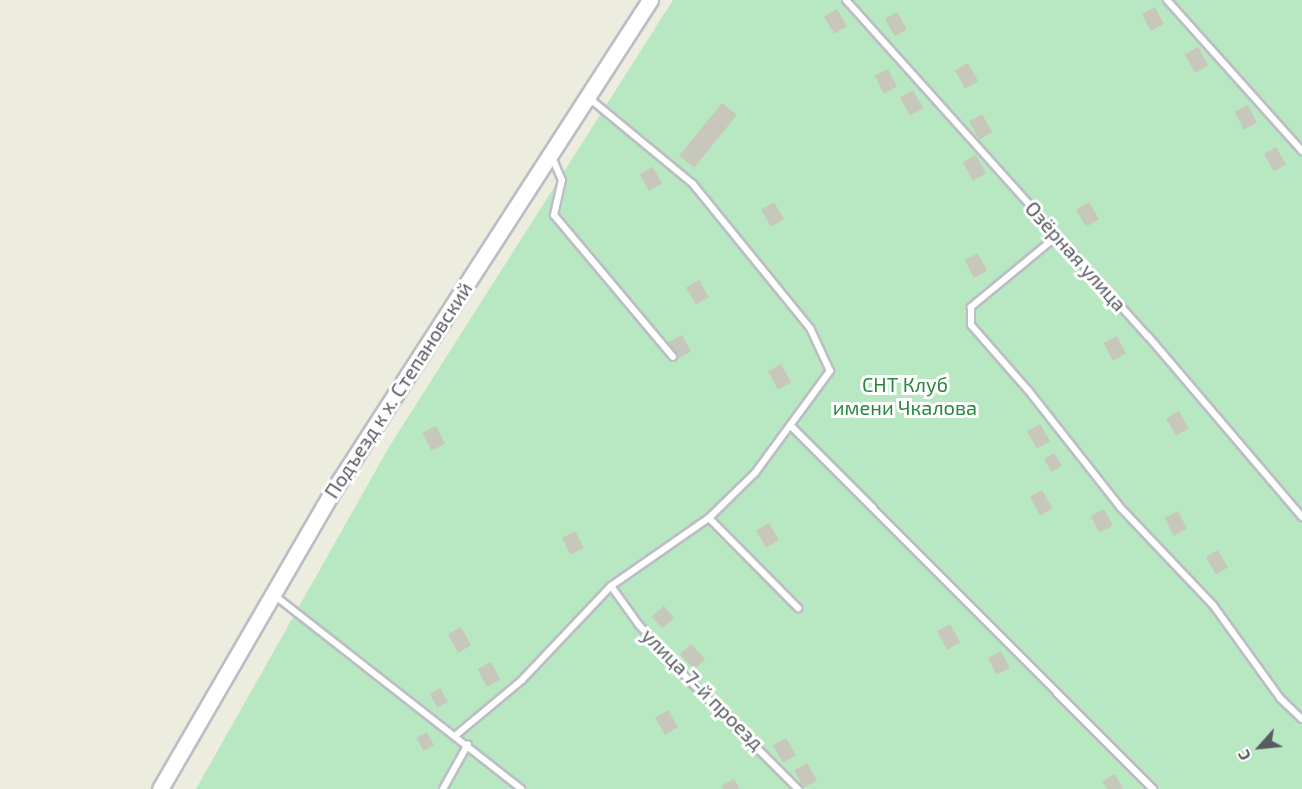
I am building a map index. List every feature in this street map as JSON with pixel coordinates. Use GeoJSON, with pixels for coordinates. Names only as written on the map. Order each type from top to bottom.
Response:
{"type":"FeatureCollection","features":[{"type":"Feature","properties":{"kind":"street","name":"Подъезд к х. Степановский"},"geometry":{"type":"LineString","coordinates":[[160,789],[331,494],[650,0]]}},
{"type":"Feature","properties":{"kind":"lane","name":"Озёрная улица"},"geometry":{"type":"LineString","coordinates":[[846,0],[1057,236],[1302,517]]}},
{"type":"Feature","properties":{"kind":"lane"},"geometry":{"type":"LineString","coordinates":[[1167,0],[1302,151]]}},
{"type":"Feature","properties":{"kind":"lane"},"geometry":{"type":"LineString","coordinates":[[456,735],[522,680],[611,586],[709,518],[755,473],[830,371],[810,328],[693,184],[588,96]]}},
{"type":"Feature","properties":{"kind":"lane"},"geometry":{"type":"LineString","coordinates":[[550,154],[562,180],[554,215],[673,357]]}},
{"type":"Feature","properties":{"kind":"lane"},"geometry":{"type":"LineString","coordinates":[[1057,236],[971,307],[971,325],[1028,390],[1120,507],[1213,605],[1280,698],[1302,719]]}},
{"type":"Feature","properties":{"kind":"lane"},"geometry":{"type":"LineString","coordinates":[[791,426],[1153,789]]}},
{"type":"Feature","properties":{"kind":"lane"},"geometry":{"type":"LineString","coordinates":[[709,518],[798,608]]}},
{"type":"Feature","properties":{"kind":"lane","name":"улица 7-й проезд"},"geometry":{"type":"LineString","coordinates":[[611,586],[639,625],[690,681],[798,789]]}},
{"type":"Feature","properties":{"kind":"lane"},"geometry":{"type":"LineString","coordinates":[[273,595],[468,744],[521,789]]}},
{"type":"Feature","properties":{"kind":"lane"},"geometry":{"type":"LineString","coordinates":[[443,789],[468,744]]}},
{"type":"Feature","properties":{"kind":"green space","name":"СНТ Клуб имени Чкалова"},"geometry":{"type":"Polygon","coordinates":[[[673,0],[1302,0],[1302,789],[196,789],[389,447],[673,0]]]}},
{"type":"Feature","properties":{"kind":"building"},"geometry":{"type":"Polygon","coordinates":[[[1155,7],[1164,24],[1151,31],[1142,14],[1155,7]]]}},
{"type":"Feature","properties":{"kind":"building"},"geometry":{"type":"Polygon","coordinates":[[[837,9],[847,26],[834,34],[824,16],[837,9]]]}},
{"type":"Feature","properties":{"kind":"building"},"geometry":{"type":"Polygon","coordinates":[[[897,12],[907,29],[895,36],[885,19],[897,12]]]}},
{"type":"Feature","properties":{"kind":"building"},"geometry":{"type":"Polygon","coordinates":[[[1198,47],[1208,65],[1195,73],[1185,54],[1198,47]]]}},
{"type":"Feature","properties":{"kind":"building"},"geometry":{"type":"Polygon","coordinates":[[[968,63],[978,81],[965,89],[955,70],[968,63]]]}},
{"type":"Feature","properties":{"kind":"building"},"geometry":{"type":"Polygon","coordinates":[[[888,69],[897,87],[884,94],[875,76],[888,69]]]}},
{"type":"Feature","properties":{"kind":"building"},"geometry":{"type":"Polygon","coordinates":[[[913,90],[923,108],[910,116],[900,97],[913,90]]]}},
{"type":"Feature","properties":{"kind":"building"},"geometry":{"type":"Polygon","coordinates":[[[722,103],[737,115],[694,168],[679,156],[722,103]]]}},
{"type":"Feature","properties":{"kind":"building"},"geometry":{"type":"Polygon","coordinates":[[[1248,105],[1257,123],[1244,130],[1235,112],[1248,105]]]}},
{"type":"Feature","properties":{"kind":"building"},"geometry":{"type":"Polygon","coordinates":[[[982,114],[992,132],[979,140],[969,121],[982,114]]]}},
{"type":"Feature","properties":{"kind":"building"},"geometry":{"type":"Polygon","coordinates":[[[1276,147],[1286,164],[1274,171],[1264,154],[1276,147]]]}},
{"type":"Feature","properties":{"kind":"building"},"geometry":{"type":"Polygon","coordinates":[[[976,155],[986,173],[973,181],[963,162],[976,155]]]}},
{"type":"Feature","properties":{"kind":"building"},"geometry":{"type":"Polygon","coordinates":[[[653,167],[662,184],[649,191],[640,174],[653,167]]]}},
{"type":"Feature","properties":{"kind":"building"},"geometry":{"type":"Polygon","coordinates":[[[774,202],[784,219],[771,227],[761,210],[774,202]]]}},
{"type":"Feature","properties":{"kind":"building"},"geometry":{"type":"Polygon","coordinates":[[[1089,202],[1099,219],[1086,227],[1076,210],[1089,202]]]}},
{"type":"Feature","properties":{"kind":"building"},"geometry":{"type":"Polygon","coordinates":[[[978,253],[987,271],[974,278],[965,260],[978,253]]]}},
{"type":"Feature","properties":{"kind":"building"},"geometry":{"type":"Polygon","coordinates":[[[699,280],[709,297],[696,305],[686,288],[699,280]]]}},
{"type":"Feature","properties":{"kind":"building"},"geometry":{"type":"Polygon","coordinates":[[[682,335],[691,352],[678,359],[669,342],[682,335]]]}},
{"type":"Feature","properties":{"kind":"building"},"geometry":{"type":"Polygon","coordinates":[[[1117,336],[1126,354],[1113,361],[1104,343],[1117,336]]]}},
{"type":"Feature","properties":{"kind":"building"},"geometry":{"type":"Polygon","coordinates":[[[781,364],[791,382],[778,390],[768,371],[781,364]]]}},
{"type":"Feature","properties":{"kind":"building"},"geometry":{"type":"Polygon","coordinates":[[[1179,411],[1189,428],[1176,436],[1166,418],[1179,411]]]}},
{"type":"Feature","properties":{"kind":"building"},"geometry":{"type":"Polygon","coordinates":[[[1040,424],[1050,441],[1037,449],[1027,432],[1040,424]]]}},
{"type":"Feature","properties":{"kind":"building"},"geometry":{"type":"Polygon","coordinates":[[[436,426],[445,444],[432,451],[423,433],[436,426]]]}},
{"type":"Feature","properties":{"kind":"building"},"geometry":{"type":"Polygon","coordinates":[[[1054,453],[1062,466],[1052,472],[1044,459],[1054,453]]]}},
{"type":"Feature","properties":{"kind":"building"},"geometry":{"type":"Polygon","coordinates":[[[1042,490],[1052,508],[1040,515],[1030,497],[1042,490]]]}},
{"type":"Feature","properties":{"kind":"building"},"geometry":{"type":"Polygon","coordinates":[[[1104,509],[1113,526],[1100,533],[1091,516],[1104,509]]]}},
{"type":"Feature","properties":{"kind":"building"},"geometry":{"type":"Polygon","coordinates":[[[1178,511],[1187,529],[1174,536],[1165,518],[1178,511]]]}},
{"type":"Feature","properties":{"kind":"building"},"geometry":{"type":"Polygon","coordinates":[[[769,523],[779,540],[766,548],[756,530],[769,523]]]}},
{"type":"Feature","properties":{"kind":"building"},"geometry":{"type":"Polygon","coordinates":[[[575,531],[584,548],[571,555],[562,538],[575,531]]]}},
{"type":"Feature","properties":{"kind":"building"},"geometry":{"type":"Polygon","coordinates":[[[1218,550],[1228,567],[1216,574],[1206,557],[1218,550]]]}},
{"type":"Feature","properties":{"kind":"building"},"geometry":{"type":"Polygon","coordinates":[[[664,606],[674,618],[662,629],[652,616],[664,606]]]}},
{"type":"Feature","properties":{"kind":"building"},"geometry":{"type":"Polygon","coordinates":[[[950,624],[960,642],[947,650],[937,631],[950,624]]]}},
{"type":"Feature","properties":{"kind":"building"},"geometry":{"type":"Polygon","coordinates":[[[461,627],[471,645],[458,653],[448,634],[461,627]]]}},
{"type":"Feature","properties":{"kind":"building"},"geometry":{"type":"Polygon","coordinates":[[[691,644],[705,659],[694,670],[680,654],[691,644]]]}},
{"type":"Feature","properties":{"kind":"building"},"geometry":{"type":"Polygon","coordinates":[[[1001,651],[1010,668],[997,675],[988,658],[1001,651]]]}},
{"type":"Feature","properties":{"kind":"building"},"geometry":{"type":"Polygon","coordinates":[[[491,662],[500,680],[487,687],[478,669],[491,662]]]}},
{"type":"Feature","properties":{"kind":"building"},"geometry":{"type":"Polygon","coordinates":[[[440,688],[448,702],[438,708],[430,694],[440,688]]]}},
{"type":"Feature","properties":{"kind":"building"},"geometry":{"type":"Polygon","coordinates":[[[668,710],[678,727],[665,735],[655,718],[668,710]]]}},
{"type":"Feature","properties":{"kind":"building"},"geometry":{"type":"Polygon","coordinates":[[[427,732],[434,745],[423,751],[416,738],[427,732]]]}},
{"type":"Feature","properties":{"kind":"building"},"geometry":{"type":"Polygon","coordinates":[[[786,738],[796,755],[783,763],[773,746],[786,738]]]}},
{"type":"Feature","properties":{"kind":"building"},"geometry":{"type":"Polygon","coordinates":[[[807,763],[817,780],[804,788],[794,770],[807,763]]]}},
{"type":"Feature","properties":{"kind":"building"},"geometry":{"type":"Polygon","coordinates":[[[1115,774],[1123,789],[1107,789],[1102,781],[1115,774]]]}},
{"type":"Feature","properties":{"kind":"building"},"geometry":{"type":"Polygon","coordinates":[[[734,779],[740,789],[723,789],[721,786],[734,779]]]}}]}
